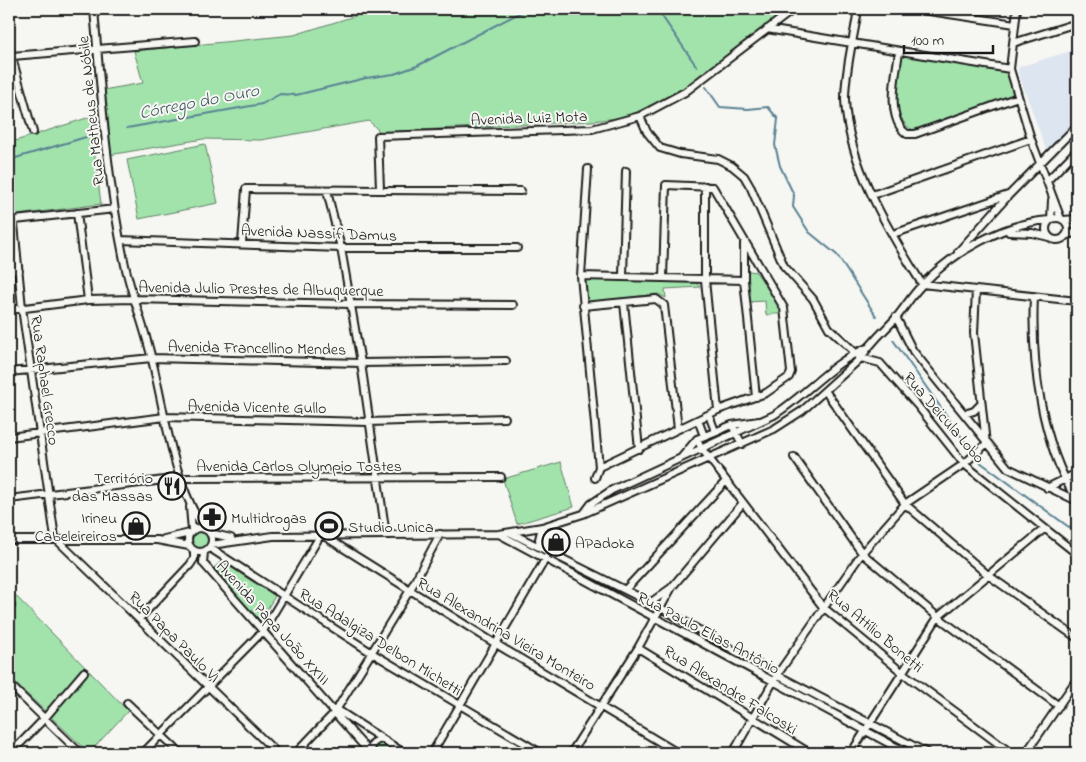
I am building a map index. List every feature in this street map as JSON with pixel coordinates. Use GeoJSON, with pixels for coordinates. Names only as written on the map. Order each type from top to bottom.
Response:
{"type":"FeatureCollection","features":[{"type":"Feature","properties":{"kind":"street","name":"Rua Matheus de Nóbile"},"geometry":{"type":"LineString","coordinates":[[94,9],[106,151],[120,240],[134,299],[152,358],[181,478],[190,506]]}},
{"type":"Feature","properties":{"kind":"street","name":"Avenida Luiz Mota"},"geometry":{"type":"LineString","coordinates":[[380,189],[378,136],[592,130],[640,116],[685,92],[794,9]]}},
{"type":"Feature","properties":{"kind":"street"},"geometry":{"type":"LineString","coordinates":[[858,9],[845,98],[847,120],[872,194],[922,284]]}},
{"type":"Feature","properties":{"kind":"street"},"geometry":{"type":"LineString","coordinates":[[916,9],[1015,24]]}},
{"type":"Feature","properties":{"kind":"street"},"geometry":{"type":"LineString","coordinates":[[1017,9],[1010,69],[1052,196],[1062,220],[1067,226],[1065,236]]}},
{"type":"Feature","properties":{"kind":"street"},"geometry":{"type":"LineString","coordinates":[[1013,43],[1077,23]]}},
{"type":"Feature","properties":{"kind":"street"},"geometry":{"type":"LineString","coordinates":[[767,29],[1010,69]]}},
{"type":"Feature","properties":{"kind":"street"},"geometry":{"type":"LineString","coordinates":[[12,56],[195,41]]}},
{"type":"Feature","properties":{"kind":"street"},"geometry":{"type":"LineString","coordinates":[[9,47],[33,132]]}},
{"type":"Feature","properties":{"kind":"street"},"geometry":{"type":"LineString","coordinates":[[899,52],[893,99],[902,128],[907,134],[913,134],[1018,97]]}},
{"type":"Feature","properties":{"kind":"street","name":"Rua Deicula Lobo"},"geometry":{"type":"LineString","coordinates":[[640,116],[647,132],[660,148],[680,154],[718,160],[732,166],[744,176],[751,188],[784,266],[812,299],[830,328],[861,358],[880,363],[918,405],[964,464],[1077,554]]}},
{"type":"Feature","properties":{"kind":"street"},"geometry":{"type":"LineString","coordinates":[[950,261],[1009,195],[1077,126]]}},
{"type":"Feature","properties":{"kind":"street"},"geometry":{"type":"LineString","coordinates":[[872,194],[1032,139]]}},
{"type":"Feature","properties":{"kind":"street"},"geometry":{"type":"LineString","coordinates":[[1047,181],[1077,150]]}},
{"type":"Feature","properties":{"kind":"street"},"geometry":{"type":"LineString","coordinates":[[588,169],[580,276],[599,467],[595,478]]}},
{"type":"Feature","properties":{"kind":"street"},"geometry":{"type":"LineString","coordinates":[[623,276],[626,171]]}},
{"type":"Feature","properties":{"kind":"street"},"geometry":{"type":"LineString","coordinates":[[599,467],[718,410],[766,393],[789,378],[791,372],[784,308],[712,187],[666,185],[663,278]]}},
{"type":"Feature","properties":{"kind":"street"},"geometry":{"type":"LineString","coordinates":[[705,186],[705,280],[718,410]]}},
{"type":"Feature","properties":{"kind":"street"},"geometry":{"type":"LineString","coordinates":[[242,243],[246,189],[521,191]]}},
{"type":"Feature","properties":{"kind":"street"},"geometry":{"type":"LineString","coordinates":[[328,191],[341,248],[361,363],[368,422],[386,535]]}},
{"type":"Feature","properties":{"kind":"street"},"geometry":{"type":"LineString","coordinates":[[893,234],[1009,195]]}},
{"type":"Feature","properties":{"kind":"street"},"geometry":{"type":"LineString","coordinates":[[1049,237],[1046,227],[1050,220],[1052,196]]}},
{"type":"Feature","properties":{"kind":"street"},"geometry":{"type":"LineString","coordinates":[[88,300],[77,214],[115,209]]}},
{"type":"Feature","properties":{"kind":"street","name":"Rua Raphael Grecco"},"geometry":{"type":"LineString","coordinates":[[55,538],[47,493],[32,370],[22,308],[14,224],[15,220],[77,214]]}},
{"type":"Feature","properties":{"kind":"street"},"geometry":{"type":"LineString","coordinates":[[9,540],[55,538],[157,540],[191,549],[208,548],[238,540],[322,535],[499,534],[542,527],[583,514],[774,429],[802,411],[826,392],[861,358],[867,348],[896,317],[922,284],[950,261],[984,240],[1027,224],[1050,220],[1077,219]]}},
{"type":"Feature","properties":{"kind":"street"},"geometry":{"type":"LineString","coordinates":[[1005,232],[1032,233],[1055,240],[1077,232]]}},
{"type":"Feature","properties":{"kind":"street","name":"Avenida Nassif Damus"},"geometry":{"type":"LineString","coordinates":[[120,240],[341,248],[517,248]]}},
{"type":"Feature","properties":{"kind":"street"},"geometry":{"type":"LineString","coordinates":[[744,242],[744,280],[756,397]]}},
{"type":"Feature","properties":{"kind":"street"},"geometry":{"type":"LineString","coordinates":[[744,268],[758,264]]}},
{"type":"Feature","properties":{"kind":"street"},"geometry":{"type":"LineString","coordinates":[[9,270],[19,271]]}},
{"type":"Feature","properties":{"kind":"street"},"geometry":{"type":"LineString","coordinates":[[580,276],[744,280]]}},
{"type":"Feature","properties":{"kind":"street"},"geometry":{"type":"LineString","coordinates":[[922,284],[1077,301]]}},
{"type":"Feature","properties":{"kind":"street"},"geometry":{"type":"LineString","coordinates":[[976,290],[974,333],[986,444]]}},
{"type":"Feature","properties":{"kind":"street"},"geometry":{"type":"LineString","coordinates":[[1034,296],[1032,333],[1041,405],[1064,480],[1077,501]]}},
{"type":"Feature","properties":{"kind":"street","name":"Avenida Julio Prestes de Albuquerque"},"geometry":{"type":"LineString","coordinates":[[9,310],[88,300],[134,299],[351,304],[513,305]]}},
{"type":"Feature","properties":{"kind":"street"},"geometry":{"type":"LineString","coordinates":[[582,306],[656,299],[664,305],[678,429]]}},
{"type":"Feature","properties":{"kind":"street"},"geometry":{"type":"LineString","coordinates":[[624,303],[639,449]]}},
{"type":"Feature","properties":{"kind":"street"},"geometry":{"type":"LineString","coordinates":[[896,317],[913,350],[986,444],[1008,468],[1046,488],[1077,501]]}},
{"type":"Feature","properties":{"kind":"street"},"geometry":{"type":"LineString","coordinates":[[583,514],[591,504],[612,490],[763,422],[792,404],[855,353],[867,348]]}},
{"type":"Feature","properties":{"kind":"street","name":"Avenida Francellino Mendes"},"geometry":{"type":"LineString","coordinates":[[9,372],[152,358],[361,363],[506,362]]}},
{"type":"Feature","properties":{"kind":"street"},"geometry":{"type":"LineString","coordinates":[[826,392],[905,504],[988,574],[1077,638]]}},
{"type":"Feature","properties":{"kind":"street"},"geometry":{"type":"LineString","coordinates":[[964,414],[974,411],[981,404]]}},
{"type":"Feature","properties":{"kind":"street"},"geometry":{"type":"LineString","coordinates":[[709,415],[715,431]]}},
{"type":"Feature","properties":{"kind":"street","name":"Avenida Vicente Gullo"},"geometry":{"type":"LineString","coordinates":[[9,437],[165,417],[368,422],[505,418]]}},
{"type":"Feature","properties":{"kind":"street","name":"Rua Attílio Bonetti"},"geometry":{"type":"LineString","coordinates":[[698,420],[702,449],[742,504],[823,606],[903,673],[1011,753]]}},
{"type":"Feature","properties":{"kind":"street"},"geometry":{"type":"LineString","coordinates":[[680,459],[701,438],[715,431],[732,424],[763,422]]}},
{"type":"Feature","properties":{"kind":"street"},"geometry":{"type":"LineString","coordinates":[[732,424],[742,444]]}},
{"type":"Feature","properties":{"kind":"street"},"geometry":{"type":"LineString","coordinates":[[733,753],[775,679],[823,606],[862,552],[905,504],[964,464],[986,444]]}},
{"type":"Feature","properties":{"kind":"street"},"geometry":{"type":"LineString","coordinates":[[794,457],[862,552],[938,617],[1059,706]]}},
{"type":"Feature","properties":{"kind":"street"},"geometry":{"type":"LineString","coordinates":[[1046,488],[1077,473]]}},
{"type":"Feature","properties":{"kind":"street","name":"Avenida Carlos Olympio Tostes"},"geometry":{"type":"LineString","coordinates":[[9,498],[181,478],[378,479],[501,477]]}},
{"type":"Feature","properties":{"kind":"street"},"geometry":{"type":"LineString","coordinates":[[624,590],[726,482]]}},
{"type":"Feature","properties":{"kind":"street"},"geometry":{"type":"LineString","coordinates":[[571,753],[638,648],[672,587],[742,504]]}},
{"type":"Feature","properties":{"kind":"street"},"geometry":{"type":"LineString","coordinates":[[190,506],[207,531],[208,548]]}},
{"type":"Feature","properties":{"kind":"street"},"geometry":{"type":"LineString","coordinates":[[139,619],[190,565],[194,558],[188,540],[191,532],[190,506]]}},
{"type":"Feature","properties":{"kind":"street"},"geometry":{"type":"LineString","coordinates":[[540,547],[539,539],[542,527]]}},
{"type":"Feature","properties":{"kind":"street"},"geometry":{"type":"LineString","coordinates":[[157,540],[191,532],[198,528],[238,540]]}},
{"type":"Feature","properties":{"kind":"street"},"geometry":{"type":"LineString","coordinates":[[851,753],[938,617],[1044,528]]}},
{"type":"Feature","properties":{"kind":"street","name":"Rua Paulo Elias Antônio"},"geometry":{"type":"LineString","coordinates":[[511,532],[661,608],[775,679],[864,731],[907,753]]}},
{"type":"Feature","properties":{"kind":"street"},"geometry":{"type":"LineString","coordinates":[[296,753],[335,710],[410,590],[440,534]]}},
{"type":"Feature","properties":{"kind":"street","name":"Rua Paulo Elias Antônio"},"geometry":{"type":"LineString","coordinates":[[499,534],[655,619],[927,753]]}},
{"type":"Feature","properties":{"kind":"street"},"geometry":{"type":"LineString","coordinates":[[143,753],[263,631],[322,535]]}},
{"type":"Feature","properties":{"kind":"street","name":"Rua Alexandrina Vieira Monteiro"},"geometry":{"type":"LineString","coordinates":[[322,535],[496,644],[678,753]]}},
{"type":"Feature","properties":{"kind":"street","name":"Rua Papa Paulo VI"},"geometry":{"type":"LineString","coordinates":[[55,538],[277,753]]}},
{"type":"Feature","properties":{"kind":"street","name":"Rua Adalgiza Delbon Michetti"},"geometry":{"type":"LineString","coordinates":[[208,548],[372,653],[541,753]]}},
{"type":"Feature","properties":{"kind":"street","name":"Avenida Papa João XXIII"},"geometry":{"type":"LineString","coordinates":[[208,548],[204,563],[335,710],[370,753]]}},
{"type":"Feature","properties":{"kind":"street"},"geometry":{"type":"LineString","coordinates":[[432,753],[549,552]]}},
{"type":"Feature","properties":{"kind":"street"},"geometry":{"type":"LineString","coordinates":[[650,603],[672,587]]}},
{"type":"Feature","properties":{"kind":"street","name":"Rua Alexandre Falcoski"},"geometry":{"type":"LineString","coordinates":[[638,648],[753,720],[810,753]]}},
{"type":"Feature","properties":{"kind":"street"},"geometry":{"type":"LineString","coordinates":[[11,753],[44,719],[84,672]]}},
{"type":"Feature","properties":{"kind":"street"},"geometry":{"type":"LineString","coordinates":[[1026,753],[1077,679]]}},
{"type":"Feature","properties":{"kind":"street"},"geometry":{"type":"LineString","coordinates":[[9,684],[80,753]]}},
{"type":"Feature","properties":{"kind":"street"},"geometry":{"type":"LineString","coordinates":[[127,703],[180,753]]}},
{"type":"Feature","properties":{"kind":"street"},"geometry":{"type":"LineString","coordinates":[[335,710],[404,753]]}},
{"type":"Feature","properties":{"kind":"street"},"geometry":{"type":"LineString","coordinates":[[370,753],[373,743],[380,739]]}},
{"type":"Feature","properties":{"kind":"shaded area"},"geometry":{"type":"Polygon","coordinates":[[[1077,49],[1077,122],[1047,152],[1018,72],[1019,67],[1077,49]]]}},
{"type":"Feature","properties":{"kind":"green space"},"geometry":{"type":"Polygon","coordinates":[[[377,9],[791,9],[683,90],[626,117],[592,121],[380,132],[369,121],[261,140],[203,139],[109,155],[103,90],[143,83],[134,51],[294,35],[377,9]]]}},
{"type":"Feature","properties":{"kind":"green space"},"geometry":{"type":"Polygon","coordinates":[[[907,55],[1004,71],[1011,82],[1012,96],[917,130],[912,129],[907,126],[900,116],[896,96],[896,83],[901,59],[907,55]]]}},
{"type":"Feature","properties":{"kind":"green space"},"geometry":{"type":"Polygon","coordinates":[[[90,117],[101,204],[17,215],[12,211],[9,212],[9,143],[90,117]]]}},
{"type":"Feature","properties":{"kind":"green space"},"geometry":{"type":"Polygon","coordinates":[[[205,144],[218,203],[139,219],[127,160],[205,144]]]}},
{"type":"Feature","properties":{"kind":"green space"},"geometry":{"type":"Polygon","coordinates":[[[750,271],[756,272],[785,313],[766,315],[765,301],[747,302],[746,273],[750,271]]]}},
{"type":"Feature","properties":{"kind":"green space"},"geometry":{"type":"Polygon","coordinates":[[[589,279],[695,282],[700,287],[665,289],[666,298],[658,294],[587,302],[585,300],[584,281],[589,279]]]}},
{"type":"Feature","properties":{"kind":"green space"},"geometry":{"type":"Polygon","coordinates":[[[561,462],[574,507],[517,524],[503,479],[561,462]]]}},
{"type":"Feature","properties":{"kind":"green space"},"geometry":{"type":"Polygon","coordinates":[[[200,531],[206,534],[209,540],[206,546],[200,549],[194,546],[191,540],[194,534],[200,531]]]}},
{"type":"Feature","properties":{"kind":"green space"},"geometry":{"type":"Polygon","coordinates":[[[221,561],[275,596],[260,621],[214,568],[221,561]]]}},
{"type":"Feature","properties":{"kind":"green space"},"geometry":{"type":"Polygon","coordinates":[[[9,589],[128,711],[89,753],[9,677],[9,589]]]}},
{"type":"Feature","properties":{"kind":"green space"},"geometry":{"type":"Polygon","coordinates":[[[381,743],[399,753],[375,753],[375,746],[381,743]]]}},
{"type":"Feature","properties":{"kind":"waterway","name":"Córrego do Ouro"},"geometry":{"type":"LineString","coordinates":[[127,128],[262,104],[280,94],[296,95],[366,78],[394,74],[417,66],[527,9]]}},
{"type":"Feature","properties":{"kind":"waterway"},"geometry":{"type":"LineString","coordinates":[[657,9],[697,67]]}},
{"type":"Feature","properties":{"kind":"waterway"},"geometry":{"type":"LineString","coordinates":[[706,87],[720,107],[748,109],[768,107],[778,119],[775,145],[780,166],[794,195],[793,207],[809,232],[837,255],[876,316]]}},
{"type":"Feature","properties":{"kind":"waterway","name":"Córrego do Ouro"},"geometry":{"type":"LineString","coordinates":[[9,160],[86,137]]}},
{"type":"Feature","properties":{"kind":"waterway"},"geometry":{"type":"LineString","coordinates":[[893,340],[968,446]]}},
{"type":"Feature","properties":{"kind":"waterway"},"geometry":{"type":"LineString","coordinates":[[980,462],[1077,533]]}},
{"type":"Feature","properties":{"kind":"place","name":"Território das Massas"},"geometry":{"type":"Point","coordinates":[172,486]}},
{"type":"Feature","properties":{"kind":"place","name":"Multidrogas"},"geometry":{"type":"Point","coordinates":[212,517]}},
{"type":"Feature","properties":{"kind":"place","name":"Irineu Cabeleireiros"},"geometry":{"type":"Point","coordinates":[136,526]}},
{"type":"Feature","properties":{"kind":"place","name":"Studio Unica"},"geometry":{"type":"Point","coordinates":[329,526]}},
{"type":"Feature","properties":{"kind":"place","name":"APadoka"},"geometry":{"type":"Point","coordinates":[556,542]}}]}
